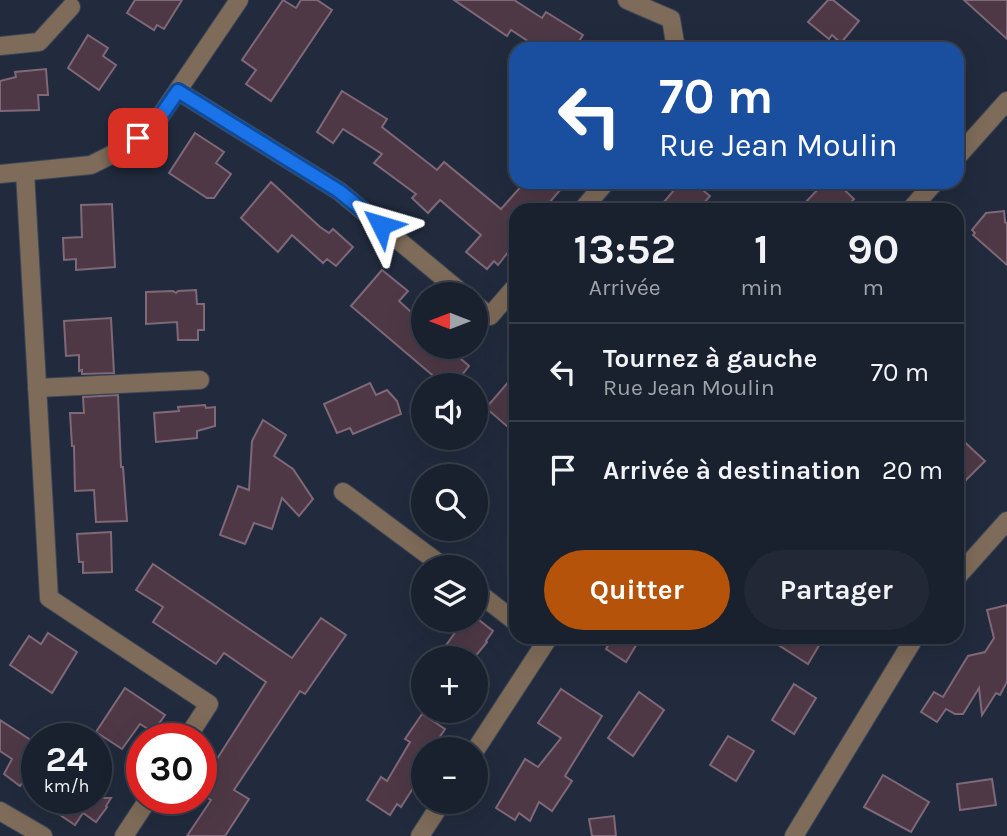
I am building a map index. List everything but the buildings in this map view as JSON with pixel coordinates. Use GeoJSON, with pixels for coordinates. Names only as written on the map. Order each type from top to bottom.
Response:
{"type":"FeatureCollection","features":[{"type":"Feature","properties":{"kind":"street"},"geometry":{"type":"LineString","coordinates":[[0,174],[91,165],[123,149],[153,127],[239,0]]}},
{"type":"Feature","properties":{"kind":"street"},"geometry":{"type":"LineString","coordinates":[[627,0],[671,19]]}},
{"type":"Feature","properties":{"kind":"street"},"geometry":{"type":"LineString","coordinates":[[669,0],[675,42]]}},
{"type":"Feature","properties":{"kind":"street"},"geometry":{"type":"LineString","coordinates":[[0,46],[39,42],[71,7]]}},
{"type":"Feature","properties":{"kind":"street"},"geometry":{"type":"LineString","coordinates":[[178,91],[339,191],[449,282]]}},
{"type":"Feature","properties":{"kind":"street"},"geometry":{"type":"LineString","coordinates":[[964,149],[1007,101]]}},
{"type":"Feature","properties":{"kind":"street"},"geometry":{"type":"LineString","coordinates":[[25,172],[49,598],[209,704],[197,723]]}},
{"type":"Feature","properties":{"kind":"street"},"geometry":{"type":"LineString","coordinates":[[588,203],[600,189]]}},
{"type":"Feature","properties":{"kind":"street"},"geometry":{"type":"LineString","coordinates":[[916,203],[929,189]]}},
{"type":"Feature","properties":{"kind":"street"},"geometry":{"type":"LineString","coordinates":[[488,314],[490,316],[509,294]]}},
{"type":"Feature","properties":{"kind":"street"},"geometry":{"type":"LineString","coordinates":[[37,388],[200,380]]}},
{"type":"Feature","properties":{"kind":"street"},"geometry":{"type":"LineString","coordinates":[[343,492],[428,555]]}},
{"type":"Feature","properties":{"kind":"street"},"geometry":{"type":"LineString","coordinates":[[964,568],[1007,521]]}},
{"type":"Feature","properties":{"kind":"street"},"geometry":{"type":"LineString","coordinates":[[488,600],[509,617]]}},
{"type":"Feature","properties":{"kind":"street"},"geometry":{"type":"LineString","coordinates":[[483,737],[540,644]]}},
{"type":"Feature","properties":{"kind":"street"},"geometry":{"type":"LineString","coordinates":[[794,836],[911,644]]}},
{"type":"Feature","properties":{"kind":"street"},"geometry":{"type":"LineString","coordinates":[[0,811],[43,836]]}},
{"type":"Feature","properties":{"kind":"street"},"geometry":{"type":"LineString","coordinates":[[124,836],[138,814]]}},
{"type":"Feature","properties":{"kind":"street"},"geometry":{"type":"LineString","coordinates":[[420,836],[434,814]]}},
{"type":"Feature","properties":{"kind":"route"},"geometry":{"type":"LineString","coordinates":[[138,138],[153,127],[178,91],[339,191],[381,225]]}}]}
